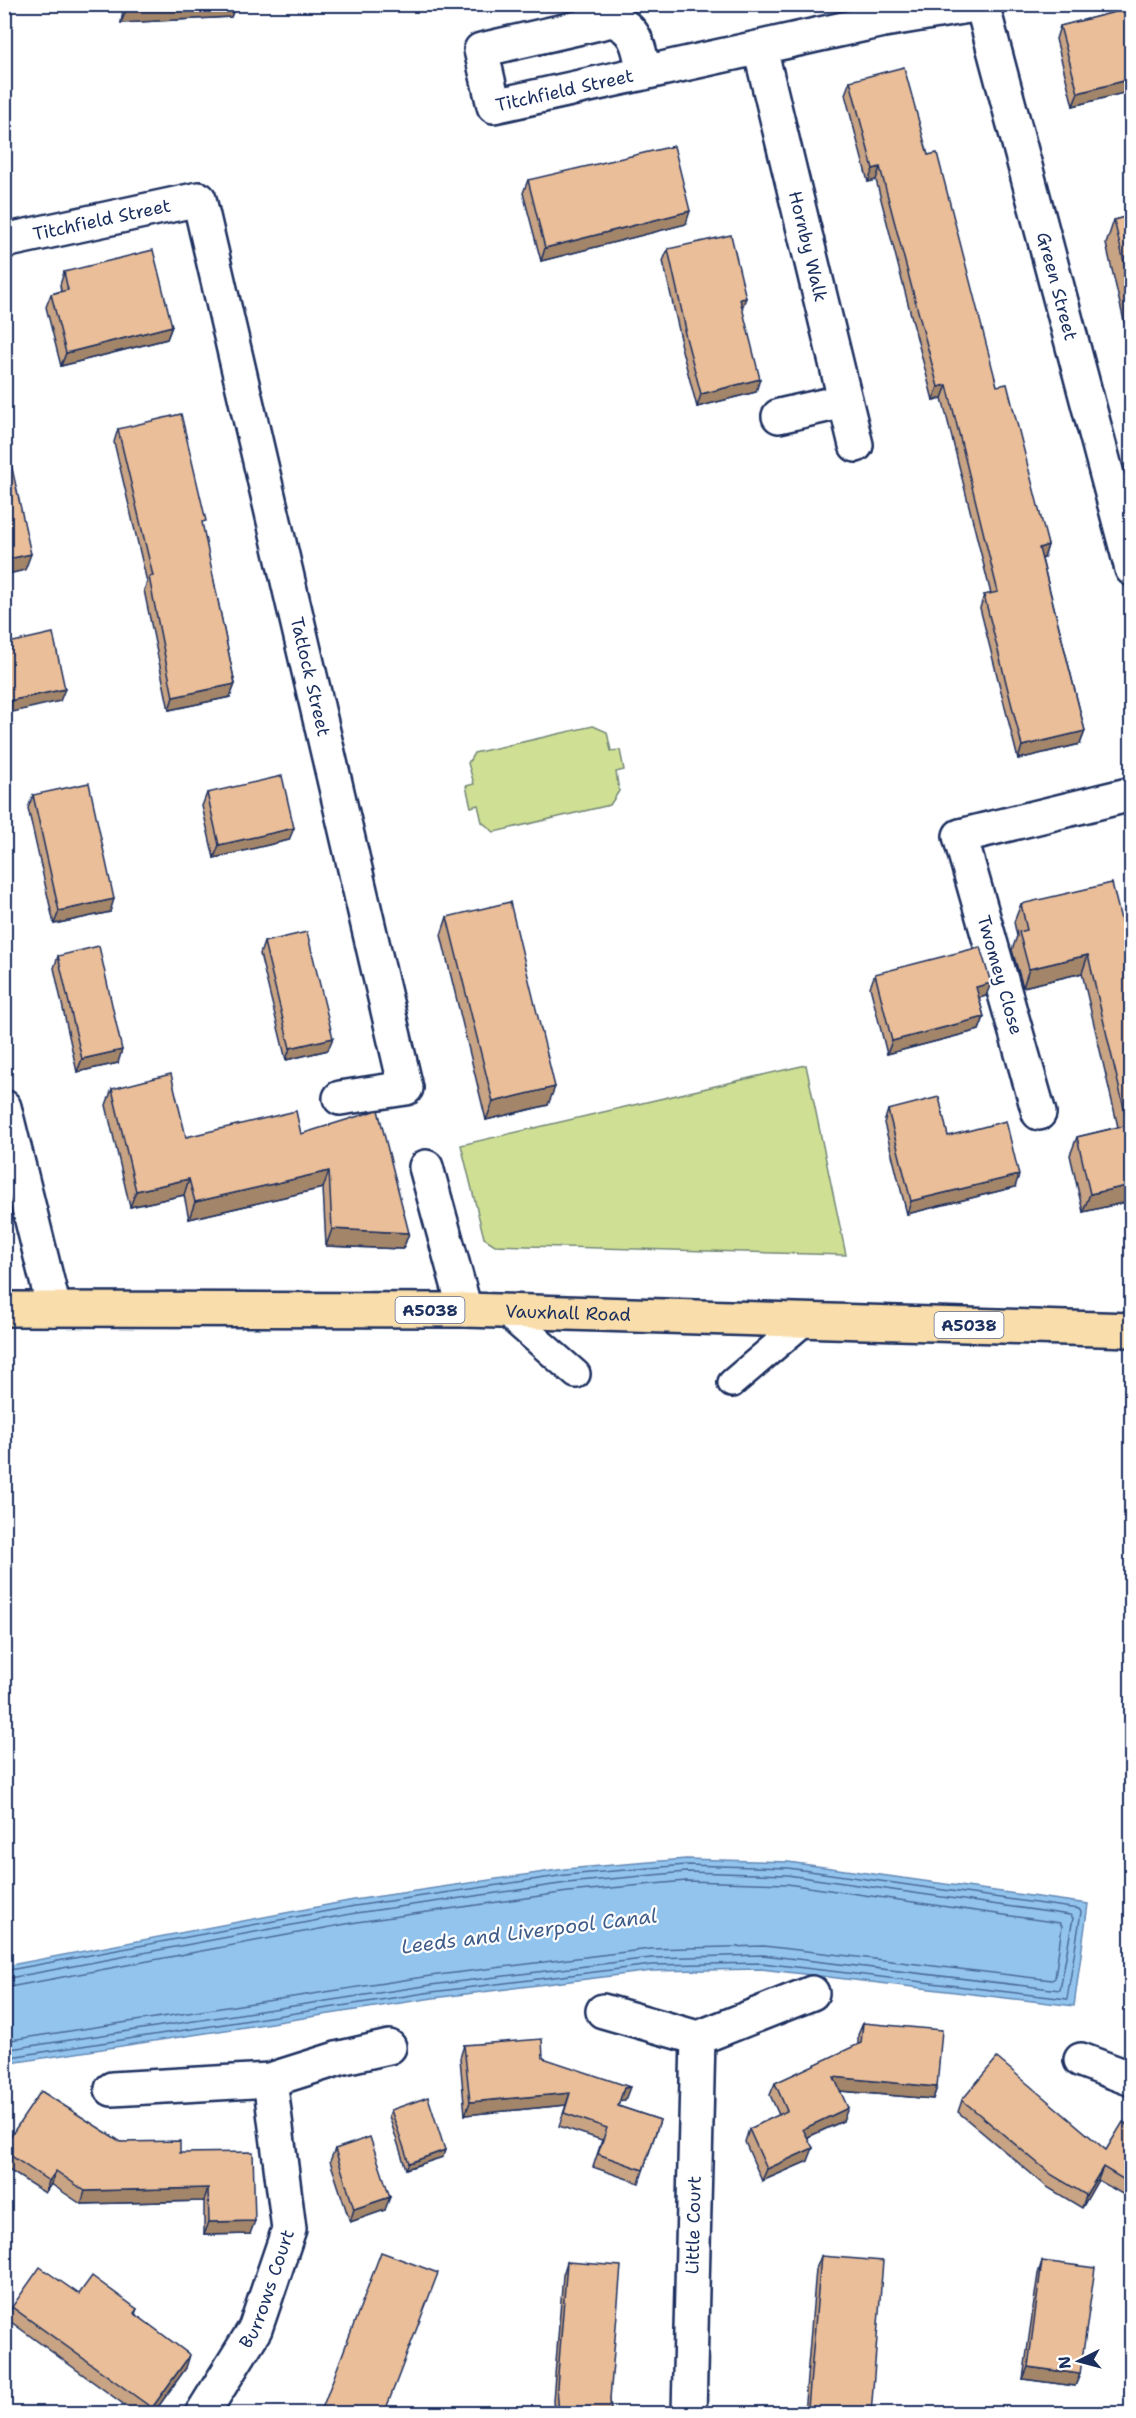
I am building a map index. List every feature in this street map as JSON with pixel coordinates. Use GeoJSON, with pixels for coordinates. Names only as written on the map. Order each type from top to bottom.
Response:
{"type":"FeatureCollection","features":[{"type":"Feature","properties":{"kind":"main road","name":"Vauxhall Road"},"geometry":{"type":"LineString","coordinates":[[4,1308],[465,1310],[1131,1330]]}},
{"type":"Feature","properties":{"kind":"street","name":"Titchfield Street"},"geometry":{"type":"LineString","coordinates":[[644,73],[884,20],[982,4]]}},
{"type":"Feature","properties":{"kind":"street","name":"Green Street"},"geometry":{"type":"LineString","coordinates":[[982,4],[1131,568]]}},
{"type":"Feature","properties":{"kind":"street","name":"Hornby Walk"},"geometry":{"type":"LineString","coordinates":[[760,48],[856,445]]}},
{"type":"Feature","properties":{"kind":"street","name":"Titchfield Street"},"geometry":{"type":"LineString","coordinates":[[4,242],[199,199]]}},
{"type":"Feature","properties":{"kind":"street","name":"Tatlock Street"},"geometry":{"type":"LineString","coordinates":[[199,199],[406,1088],[340,1098]]}},
{"type":"Feature","properties":{"kind":"street"},"geometry":{"type":"LineString","coordinates":[[779,416],[845,400]]}},
{"type":"Feature","properties":{"kind":"street","name":"Twomey Close"},"geometry":{"type":"LineString","coordinates":[[1039,1113],[960,836],[1131,794]]}},
{"type":"Feature","properties":{"kind":"street"},"geometry":{"type":"LineString","coordinates":[[4,1107],[54,1309]]}},
{"type":"Feature","properties":{"kind":"street"},"geometry":{"type":"LineString","coordinates":[[426,1167],[465,1310]]}},
{"type":"Feature","properties":{"kind":"street"},"geometry":{"type":"LineString","coordinates":[[603,2011],[698,2038],[812,1993]]}},
{"type":"Feature","properties":{"kind":"street","name":"Little Court"},"geometry":{"type":"LineString","coordinates":[[689,2414],[698,2038]]}},
{"type":"Feature","properties":{"kind":"street"},"geometry":{"type":"LineString","coordinates":[[112,2090],[270,2080],[340,2058],[389,2047]]}},
{"type":"Feature","properties":{"kind":"street"},"geometry":{"type":"LineString","coordinates":[[1081,2060],[1131,2079]]}},
{"type":"Feature","properties":{"kind":"street","name":"Burrows Court"},"geometry":{"type":"LineString","coordinates":[[202,2414],[255,2329],[289,2229],[270,2080]]}},
{"type":"Feature","properties":{"kind":"lane"},"geometry":{"type":"LineString","coordinates":[[505,1312],[576,1374]]}},
{"type":"Feature","properties":{"kind":"lane"},"geometry":{"type":"LineString","coordinates":[[732,1383],[807,1320]]}},
{"type":"Feature","properties":{"kind":"green space"},"geometry":{"type":"Polygon","coordinates":[[[593,726],[607,732],[611,751],[620,750],[624,770],[616,772],[619,791],[610,805],[494,832],[482,822],[478,805],[471,807],[466,786],[474,784],[468,763],[474,753],[593,726]]]}},
{"type":"Feature","properties":{"kind":"green space"},"geometry":{"type":"Polygon","coordinates":[[[806,1065],[846,1255],[495,1245],[484,1238],[461,1145],[806,1065]]]}},
{"type":"Feature","properties":{"kind":"water","name":"Leeds and Liverpool Canal"},"geometry":{"type":"Polygon","coordinates":[[[686,1859],[788,1862],[1088,1904],[1074,2006],[761,1969],[652,1971],[433,1998],[5,2064],[5,1966],[354,1900],[565,1869],[686,1859]]]}},
{"type":"Feature","properties":{"kind":"building"},"geometry":{"type":"Polygon","coordinates":[[[1131,8],[1131,79],[1078,93],[1060,26],[1131,8]]]}},
{"type":"Feature","properties":{"kind":"building"},"geometry":{"type":"Polygon","coordinates":[[[904,67],[928,155],[937,153],[997,386],[1007,384],[1048,545],[1039,548],[1085,731],[1022,746],[984,595],[998,592],[947,385],[938,387],[880,167],[873,169],[850,81],[904,67]]]}},
{"type":"Feature","properties":{"kind":"building"},"geometry":{"type":"Polygon","coordinates":[[[674,146],[690,211],[545,248],[528,180],[674,146]]]}},
{"type":"Feature","properties":{"kind":"building"},"geometry":{"type":"Polygon","coordinates":[[[1131,215],[1131,291],[1114,220],[1131,215]]]}},
{"type":"Feature","properties":{"kind":"building"},"geometry":{"type":"Polygon","coordinates":[[[731,235],[746,298],[740,299],[760,379],[701,394],[684,330],[686,330],[668,249],[731,235]]]}},
{"type":"Feature","properties":{"kind":"building"},"geometry":{"type":"Polygon","coordinates":[[[153,250],[172,326],[66,353],[51,294],[68,290],[64,272],[153,250]]]}},
{"type":"Feature","properties":{"kind":"building"},"geometry":{"type":"Polygon","coordinates":[[[181,414],[206,521],[202,522],[235,684],[173,697],[149,577],[153,576],[118,429],[181,414]]]}},
{"type":"Feature","properties":{"kind":"building"},"geometry":{"type":"Polygon","coordinates":[[[4,432],[31,554],[4,560],[4,432]]]}},
{"type":"Feature","properties":{"kind":"building"},"geometry":{"type":"Polygon","coordinates":[[[53,633],[65,689],[4,702],[4,644],[53,633]]]}},
{"type":"Feature","properties":{"kind":"building"},"geometry":{"type":"Polygon","coordinates":[[[282,776],[294,828],[219,845],[207,793],[282,776]]]}},
{"type":"Feature","properties":{"kind":"building"},"geometry":{"type":"Polygon","coordinates":[[[89,783],[114,899],[59,911],[33,795],[89,783]]]}},
{"type":"Feature","properties":{"kind":"building"},"geometry":{"type":"Polygon","coordinates":[[[1112,883],[1124,932],[1131,930],[1131,1185],[1090,1194],[1077,1137],[1128,1125],[1088,955],[1029,969],[1019,932],[1027,930],[1021,904],[1112,883]]]}},
{"type":"Feature","properties":{"kind":"building"},"geometry":{"type":"Polygon","coordinates":[[[510,902],[555,1087],[493,1102],[447,917],[510,902]]]}},
{"type":"Feature","properties":{"kind":"building"},"geometry":{"type":"Polygon","coordinates":[[[307,932],[333,1038],[290,1048],[264,942],[307,932]]]}},
{"type":"Feature","properties":{"kind":"building"},"geometry":{"type":"Polygon","coordinates":[[[99,946],[122,1050],[82,1059],[58,956],[99,946]]]}},
{"type":"Feature","properties":{"kind":"building"},"geometry":{"type":"Polygon","coordinates":[[[980,947],[991,983],[976,987],[984,1017],[892,1041],[875,974],[980,947]]]}},
{"type":"Feature","properties":{"kind":"building"},"geometry":{"type":"Polygon","coordinates":[[[171,1074],[186,1137],[296,1111],[301,1134],[378,1110],[409,1233],[332,1229],[329,1171],[195,1202],[189,1179],[136,1191],[112,1089],[171,1074]]]}},
{"type":"Feature","properties":{"kind":"building"},"geometry":{"type":"Polygon","coordinates":[[[939,1097],[948,1136],[1006,1121],[1019,1175],[911,1201],[888,1110],[939,1097]]]}},
{"type":"Feature","properties":{"kind":"building"},"geometry":{"type":"Polygon","coordinates":[[[863,2023],[942,2030],[937,2087],[834,2077],[848,2108],[803,2129],[813,2148],[767,2169],[749,2129],[787,2111],[775,2083],[861,2043],[863,2023]]]}},
{"type":"Feature","properties":{"kind":"building"},"geometry":{"type":"Polygon","coordinates":[[[542,2039],[543,2058],[630,2087],[624,2088],[618,2106],[660,2120],[643,2170],[598,2154],[607,2128],[564,2113],[570,2093],[470,2102],[464,2045],[542,2039]]]}},
{"type":"Feature","properties":{"kind":"building"},"geometry":{"type":"Polygon","coordinates":[[[997,2058],[1106,2150],[1123,2122],[1131,2127],[1131,2184],[1103,2167],[1086,2195],[1052,2175],[962,2100],[997,2058]]]}},
{"type":"Feature","properties":{"kind":"building"},"geometry":{"type":"Polygon","coordinates":[[[41,2091],[121,2142],[180,2141],[180,2153],[253,2152],[255,2221],[209,2222],[208,2188],[85,2191],[56,2171],[49,2181],[4,2151],[4,2146],[41,2091]]]}},
{"type":"Feature","properties":{"kind":"building"},"geometry":{"type":"Polygon","coordinates":[[[428,2097],[445,2150],[409,2163],[391,2110],[428,2097]]]}},
{"type":"Feature","properties":{"kind":"building"},"geometry":{"type":"Polygon","coordinates":[[[370,2137],[390,2197],[354,2209],[335,2149],[370,2137]]]}},
{"type":"Feature","properties":{"kind":"building"},"geometry":{"type":"Polygon","coordinates":[[[381,2252],[438,2273],[384,2414],[320,2414],[381,2252]]]}},
{"type":"Feature","properties":{"kind":"building"},"geometry":{"type":"Polygon","coordinates":[[[821,2256],[883,2261],[871,2414],[808,2408],[821,2256]]]}},
{"type":"Feature","properties":{"kind":"building"},"geometry":{"type":"Polygon","coordinates":[[[1042,2261],[1095,2268],[1080,2374],[1028,2367],[1042,2261]]]}},
{"type":"Feature","properties":{"kind":"building"},"geometry":{"type":"Polygon","coordinates":[[[567,2262],[621,2266],[610,2399],[611,2414],[559,2414],[557,2387],[567,2262]]]}},
{"type":"Feature","properties":{"kind":"building"},"geometry":{"type":"Polygon","coordinates":[[[40,2267],[79,2294],[92,2276],[137,2309],[134,2313],[190,2355],[152,2408],[12,2307],[40,2267]]]}}]}
